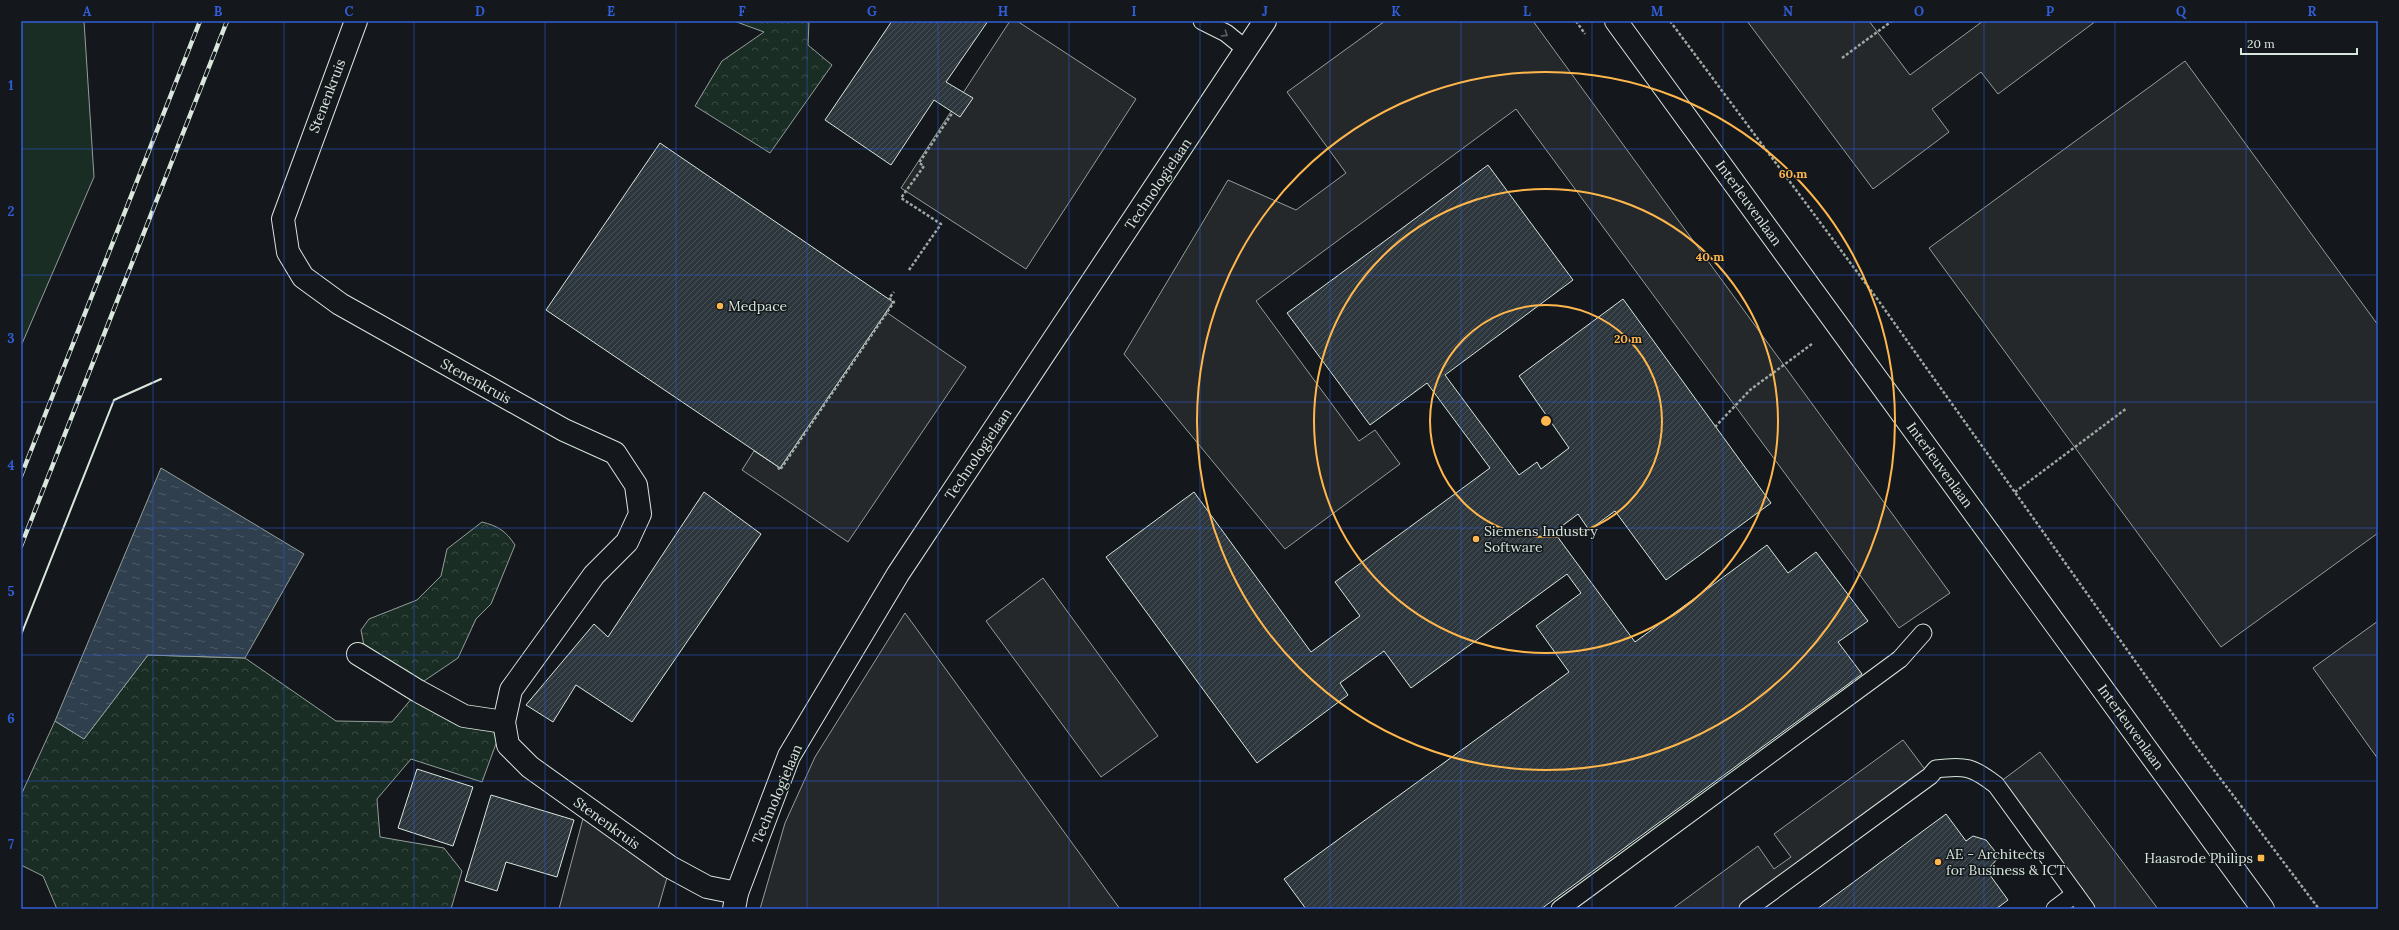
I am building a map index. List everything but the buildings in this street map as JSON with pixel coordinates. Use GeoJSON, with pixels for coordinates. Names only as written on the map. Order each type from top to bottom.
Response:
{"type":"FeatureCollection","features":[{"type":"Feature","properties":{"kind":"street","name":"Stenenkruis"},"geometry":{"type":"LineString","coordinates":[[356,21],[283,219],[288,252],[303,277],[340,304],[564,430],[615,453],[636,485],[640,514],[627,542],[594,575],[511,690],[504,722],[508,745],[530,767],[670,867],[736,901]]}},
{"type":"Feature","properties":{"kind":"street","name":"Technologielaan"},"geometry":{"type":"LineString","coordinates":[[736,901],[789,756],[898,574],[1265,21]]}},
{"type":"Feature","properties":{"kind":"street","name":"Interleuvenlaan"},"geometry":{"type":"LineString","coordinates":[[1616,21],[2263,909]]}},
{"type":"Feature","properties":{"kind":"street"},"geometry":{"type":"LineString","coordinates":[[358,654],[418,691],[464,716],[504,722]]}},
{"type":"Feature","properties":{"kind":"lane"},"geometry":{"type":"LineString","coordinates":[[1202,21],[1226,33],[1247,50]]}},
{"type":"Feature","properties":{"kind":"lane"},"geometry":{"type":"LineString","coordinates":[[1560,909],[1900,659],[1923,633]]}},
{"type":"Feature","properties":{"kind":"lane"},"geometry":{"type":"LineString","coordinates":[[1748,909],[1930,776],[1936,769],[1955,766],[1978,771],[1996,785],[2086,909]]}},
{"type":"Feature","properties":{"kind":"lane"},"geometry":{"type":"LineString","coordinates":[[2055,909],[2075,894]]}},
{"type":"Feature","properties":{"kind":"path"},"geometry":{"type":"LineString","coordinates":[[1670,21],[1878,300],[2192,741],[2319,909]]}},
{"type":"Feature","properties":{"kind":"path"},"geometry":{"type":"LineString","coordinates":[[1842,58],[1892,21]]}},
{"type":"Feature","properties":{"kind":"path"},"geometry":{"type":"LineString","coordinates":[[909,270],[941,224],[901,198],[924,166],[919,163],[953,112]]}},
{"type":"Feature","properties":{"kind":"path"},"geometry":{"type":"LineString","coordinates":[[778,467],[780,470],[894,302],[889,298],[894,292]]}},
{"type":"Feature","properties":{"kind":"path"},"geometry":{"type":"LineString","coordinates":[[1715,427],[1750,390],[1813,343],[1840,327]]}},
{"type":"Feature","properties":{"kind":"path"},"geometry":{"type":"LineString","coordinates":[[2015,492],[2127,408]]}},
{"type":"Feature","properties":{"kind":"green space"},"geometry":{"type":"Polygon","coordinates":[[[21,21],[84,21],[94,177],[21,346],[21,21]]]}},
{"type":"Feature","properties":{"kind":"green space"},"geometry":{"type":"Polygon","coordinates":[[[734,21],[809,21],[808,45],[832,65],[770,153],[695,106],[722,61],[764,32],[734,21]]]}},
{"type":"Feature","properties":{"kind":"green space"},"geometry":{"type":"Polygon","coordinates":[[[482,522],[493,525],[501,530],[515,545],[491,604],[476,619],[458,658],[421,683],[365,651],[361,630],[369,619],[417,600],[441,576],[447,549],[482,522]]]}},
{"type":"Feature","properties":{"kind":"green space"},"geometry":{"type":"Polygon","coordinates":[[[148,655],[245,658],[336,721],[392,722],[418,691],[504,722],[482,782],[411,759],[377,799],[380,837],[444,848],[462,871],[451,909],[57,909],[43,876],[21,865],[21,795],[55,721],[84,739],[148,655]]]}},
{"type":"Feature","properties":{"kind":"shaded area"},"geometry":{"type":"Polygon","coordinates":[[[1010,21],[1017,21],[1136,99],[1026,269],[901,188],[1010,21]]]}},
{"type":"Feature","properties":{"kind":"shaded area"},"geometry":{"type":"Polygon","coordinates":[[[1385,21],[1533,21],[1950,593],[1899,628],[1516,109],[1256,301],[1359,441],[1375,430],[1400,464],[1285,549],[1124,354],[1228,180],[1296,210],[1346,173],[1287,92],[1385,21]]]}},
{"type":"Feature","properties":{"kind":"shaded area"},"geometry":{"type":"Polygon","coordinates":[[[1747,21],[1869,21],[1910,75],[1983,21],[2096,21],[1998,94],[1981,72],[1932,109],[1949,132],[1873,189],[1747,21]]]}},
{"type":"Feature","properties":{"kind":"shaded area"},"geometry":{"type":"Polygon","coordinates":[[[2185,61],[2378,325],[2378,533],[2221,647],[1929,248],[2185,61]]]}},
{"type":"Feature","properties":{"kind":"shaded area"},"geometry":{"type":"Polygon","coordinates":[[[886,312],[966,367],[848,542],[742,470],[754,451],[780,468],[886,312]]]}},
{"type":"Feature","properties":{"kind":"shaded area"},"geometry":{"type":"Polygon","coordinates":[[[1043,578],[1158,736],[1101,777],[986,621],[1043,578]]]}},
{"type":"Feature","properties":{"kind":"shaded area"},"geometry":{"type":"Polygon","coordinates":[[[905,613],[1120,909],[760,909],[785,823],[815,757],[905,613]]]}},
{"type":"Feature","properties":{"kind":"shaded area"},"geometry":{"type":"Polygon","coordinates":[[[2378,621],[2378,759],[2313,668],[2378,621]]]}},
{"type":"Feature","properties":{"kind":"shaded area"},"geometry":{"type":"Polygon","coordinates":[[[1903,740],[1930,776],[1748,909],[1672,909],[1758,846],[1774,869],[1791,857],[1774,834],[1903,740]]]}},
{"type":"Feature","properties":{"kind":"shaded area"},"geometry":{"type":"Polygon","coordinates":[[[2040,752],[2158,909],[2086,909],[1996,785],[2040,752]]]}},
{"type":"Feature","properties":{"kind":"shaded area"},"geometry":{"type":"Polygon","coordinates":[[[586,807],[670,867],[658,909],[559,909],[586,807]]]}},
{"type":"Feature","properties":{"kind":"water"},"geometry":{"type":"Polygon","coordinates":[[[161,468],[304,554],[245,658],[148,655],[84,739],[55,721],[161,468]]]}},
{"type":"Feature","properties":{"kind":"railway"},"geometry":{"type":"LineString","coordinates":[[21,476],[200,21]]}},
{"type":"Feature","properties":{"kind":"railway"},"geometry":{"type":"LineString","coordinates":[[21,546],[227,21]]}},
{"type":"Feature","properties":{"kind":"wall"},"geometry":{"type":"LineString","coordinates":[[21,635],[114,400],[161,379]]}},
{"type":"Feature","properties":{"kind":"place","name":"Medpace"},"geometry":{"type":"Point","coordinates":[720,306]}},
{"type":"Feature","properties":{"kind":"place","name":"Siemens Industry Software"},"geometry":{"type":"Point","coordinates":[1476,539]}},
{"type":"Feature","properties":{"kind":"place","name":"Haasrode Philips"},"geometry":{"type":"Point","coordinates":[2261,858]}},
{"type":"Feature","properties":{"kind":"place","name":"AE - Architects for Business & ICT"},"geometry":{"type":"Point","coordinates":[1938,862]}}]}
